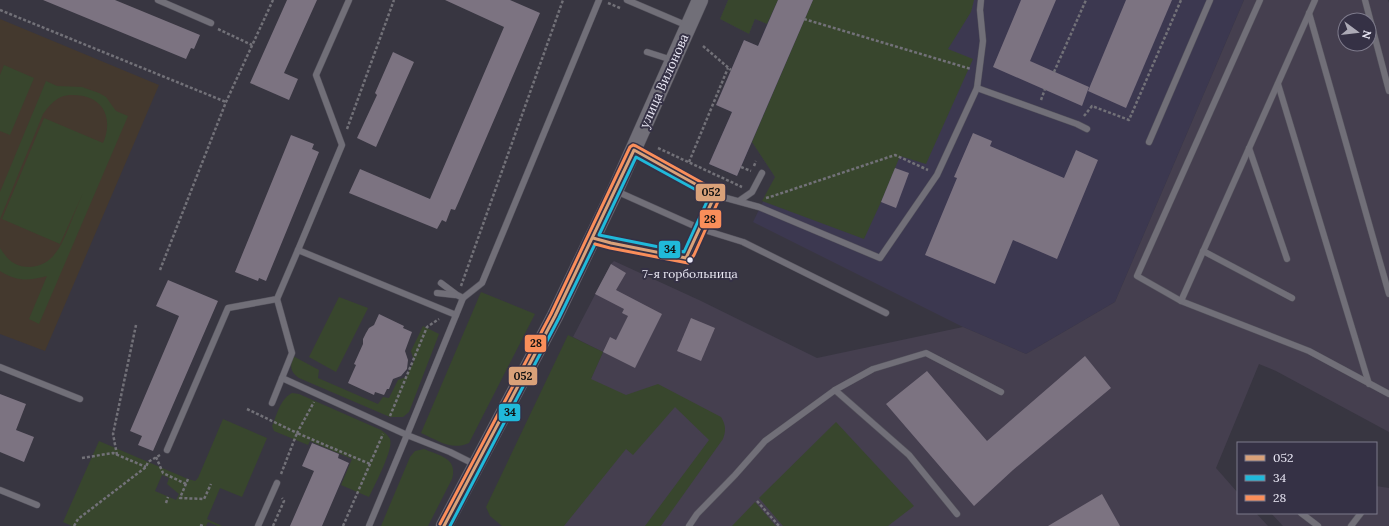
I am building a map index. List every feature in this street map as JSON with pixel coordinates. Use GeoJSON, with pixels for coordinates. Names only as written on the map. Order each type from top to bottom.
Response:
{"type":"FeatureCollection","features":[{"type":"Feature","properties":{"kind":"street","name":"улица Вилонова"},"geometry":{"type":"LineString","coordinates":[[444,526],[555,316],[593,238],[634,150],[700,0]]}},
{"type":"Feature","properties":{"kind":"lane"},"geometry":{"type":"LineString","coordinates":[[158,0],[212,23]]}},
{"type":"Feature","properties":{"kind":"lane"},"geometry":{"type":"LineString","coordinates":[[272,403],[292,353],[277,299],[342,145],[316,75],[349,0]]}},
{"type":"Feature","properties":{"kind":"lane"},"geometry":{"type":"LineString","coordinates":[[437,293],[460,297],[482,283],[599,0]]}},
{"type":"Feature","properties":{"kind":"lane"},"geometry":{"type":"LineString","coordinates":[[627,0],[688,27]]}},
{"type":"Feature","properties":{"kind":"lane"},"geometry":{"type":"LineString","coordinates":[[634,150],[715,195],[759,207],[880,258],[937,175],[977,88],[983,41],[980,10],[981,0]]}},
{"type":"Feature","properties":{"kind":"lane"},"geometry":{"type":"LineString","coordinates":[[1149,142],[1210,0]]}},
{"type":"Feature","properties":{"kind":"lane"},"geometry":{"type":"LineString","coordinates":[[1260,0],[1137,276],[1181,301],[1309,351],[1389,394]]}},
{"type":"Feature","properties":{"kind":"lane"},"geometry":{"type":"LineString","coordinates":[[1181,301],[1315,0]]}},
{"type":"Feature","properties":{"kind":"lane"},"geometry":{"type":"LineString","coordinates":[[1365,0],[1389,91]]}},
{"type":"Feature","properties":{"kind":"lane"},"geometry":{"type":"LineString","coordinates":[[1310,13],[1389,294]]}},
{"type":"Feature","properties":{"kind":"lane"},"geometry":{"type":"LineString","coordinates":[[647,52],[674,61]]}},
{"type":"Feature","properties":{"kind":"lane"},"geometry":{"type":"LineString","coordinates":[[1278,84],[1369,384]]}},
{"type":"Feature","properties":{"kind":"lane"},"geometry":{"type":"LineString","coordinates":[[977,88],[1087,129]]}},
{"type":"Feature","properties":{"kind":"lane"},"geometry":{"type":"LineString","coordinates":[[1249,148],[1287,259]]}},
{"type":"Feature","properties":{"kind":"lane"},"geometry":{"type":"LineString","coordinates":[[739,201],[752,192],[762,173]]}},
{"type":"Feature","properties":{"kind":"lane"},"geometry":{"type":"LineString","coordinates":[[615,191],[701,229],[743,242],[886,313]]}},
{"type":"Feature","properties":{"kind":"lane"},"geometry":{"type":"LineString","coordinates":[[593,238],[686,258],[701,229],[715,195]]}},
{"type":"Feature","properties":{"kind":"lane"},"geometry":{"type":"LineString","coordinates":[[298,250],[456,315]]}},
{"type":"Feature","properties":{"kind":"lane"},"geometry":{"type":"LineString","coordinates":[[1203,251],[1292,298]]}},
{"type":"Feature","properties":{"kind":"lane"},"geometry":{"type":"LineString","coordinates":[[441,283],[460,297]]}},
{"type":"Feature","properties":{"kind":"lane"},"geometry":{"type":"LineString","coordinates":[[369,526],[456,315],[460,297]]}},
{"type":"Feature","properties":{"kind":"lane"},"geometry":{"type":"LineString","coordinates":[[167,450],[228,308],[277,299]]}},
{"type":"Feature","properties":{"kind":"lane"},"geometry":{"type":"LineString","coordinates":[[689,526],[697,514],[735,475],[765,441],[835,390],[873,369],[926,353],[1001,392]]}},
{"type":"Feature","properties":{"kind":"lane"},"geometry":{"type":"LineString","coordinates":[[0,367],[80,399]]}},
{"type":"Feature","properties":{"kind":"lane"},"geometry":{"type":"LineString","coordinates":[[282,378],[407,436],[450,452],[476,465]]}},
{"type":"Feature","properties":{"kind":"lane"},"geometry":{"type":"LineString","coordinates":[[835,390],[909,455],[956,514]]}},
{"type":"Feature","properties":{"kind":"lane"},"geometry":{"type":"LineString","coordinates":[[258,526],[277,483]]}},
{"type":"Feature","properties":{"kind":"lane"},"geometry":{"type":"LineString","coordinates":[[0,490],[37,504]]}},
{"type":"Feature","properties":{"kind":"lane"},"geometry":{"type":"LineString","coordinates":[[1302,514],[1318,526]]}},
{"type":"Feature","properties":{"kind":"lane"},"geometry":{"type":"LineString","coordinates":[[1351,526],[1360,514]]}},
{"type":"Feature","properties":{"kind":"path"},"geometry":{"type":"LineString","coordinates":[[160,270],[226,102],[273,0]]}},
{"type":"Feature","properties":{"kind":"path"},"geometry":{"type":"LineString","coordinates":[[342,145],[394,0]]}},
{"type":"Feature","properties":{"kind":"path"},"geometry":{"type":"LineString","coordinates":[[460,297],[466,276],[563,0]]}},
{"type":"Feature","properties":{"kind":"path"},"geometry":{"type":"LineString","coordinates":[[1054,72],[1086,0]]}},
{"type":"Feature","properties":{"kind":"path"},"geometry":{"type":"LineString","coordinates":[[1077,124],[1092,106],[1129,120],[1181,0]]}},
{"type":"Feature","properties":{"kind":"path"},"geometry":{"type":"LineString","coordinates":[[0,10],[226,102]]}},
{"type":"Feature","properties":{"kind":"path"},"geometry":{"type":"LineString","coordinates":[[804,19],[979,72]]}},
{"type":"Feature","properties":{"kind":"path"},"geometry":{"type":"LineString","coordinates":[[212,23],[219,30],[252,45]]}},
{"type":"Feature","properties":{"kind":"path"},"geometry":{"type":"LineString","coordinates":[[688,162],[730,69],[703,46]]}},
{"type":"Feature","properties":{"kind":"path"},"geometry":{"type":"LineString","coordinates":[[658,148],[745,188]]}},
{"type":"Feature","properties":{"kind":"path"},"geometry":{"type":"LineString","coordinates":[[764,198],[896,155],[937,175]]}},
{"type":"Feature","properties":{"kind":"path"},"geometry":{"type":"LineString","coordinates":[[749,177],[756,160]]}},
{"type":"Feature","properties":{"kind":"path"},"geometry":{"type":"LineString","coordinates":[[741,167],[751,171]]}},
{"type":"Feature","properties":{"kind":"path"},"geometry":{"type":"LineString","coordinates":[[343,526],[427,327],[449,312]]}},
{"type":"Feature","properties":{"kind":"path"},"geometry":{"type":"LineString","coordinates":[[117,455],[113,434],[136,325]]}},
{"type":"Feature","properties":{"kind":"path"},"geometry":{"type":"LineString","coordinates":[[273,526],[284,501],[277,483],[298,433],[318,395]]}},
{"type":"Feature","properties":{"kind":"path"},"geometry":{"type":"LineString","coordinates":[[247,409],[370,464]]}},
{"type":"Feature","properties":{"kind":"path"},"geometry":{"type":"LineString","coordinates":[[82,458],[113,453],[146,467]]}},
{"type":"Feature","properties":{"kind":"path"},"geometry":{"type":"LineString","coordinates":[[156,457],[163,473],[166,476],[186,484]]}},
{"type":"Feature","properties":{"kind":"path"},"geometry":{"type":"LineString","coordinates":[[74,526],[78,519],[146,467],[148,462]]}},
{"type":"Feature","properties":{"kind":"path"},"geometry":{"type":"LineString","coordinates":[[188,480],[179,498],[195,500],[204,499],[211,484]]}},
{"type":"Feature","properties":{"kind":"path"},"geometry":{"type":"LineString","coordinates":[[166,503],[168,497]]}},
{"type":"Feature","properties":{"kind":"path"},"geometry":{"type":"LineString","coordinates":[[758,501],[779,526]]}},
{"type":"Feature","properties":{"kind":"shaded area"},"geometry":{"type":"Polygon","coordinates":[[[728,0],[1244,0],[1115,302],[1026,354],[963,327],[753,222],[775,177],[752,142],[737,176],[709,164],[732,112],[716,105],[744,40],[758,46],[767,24],[755,19],[749,34],[720,19],[728,0]]]}},
{"type":"Feature","properties":{"kind":"shaded area"},"geometry":{"type":"Polygon","coordinates":[[[1244,0],[1388,0],[1389,432],[1276,371],[1259,364],[1216,468],[1237,492],[1237,514],[1257,514],[1268,526],[545,526],[543,484],[603,352],[573,337],[611,264],[614,261],[699,300],[817,358],[963,327],[1026,354],[1115,302],[1244,0]]]}},
{"type":"Feature","properties":{"kind":"shaded area"},"geometry":{"type":"Polygon","coordinates":[[[0,19],[159,85],[45,351],[0,334],[0,19]]]}},
{"type":"Feature","properties":{"kind":"shaded area"},"geometry":{"type":"Polygon","coordinates":[[[1377,486],[1389,488],[1389,526],[1283,526],[1272,514],[1377,514],[1377,486]]]}},
{"type":"Feature","properties":{"kind":"green space"},"geometry":{"type":"Polygon","coordinates":[[[728,0],[778,0],[767,24],[755,19],[749,34],[720,19],[728,0]]]}},
{"type":"Feature","properties":{"kind":"green space"},"geometry":{"type":"Polygon","coordinates":[[[813,0],[974,0],[971,12],[948,49],[973,59],[926,164],[900,156],[864,239],[762,201],[775,177],[752,142],[813,0]]]}},
{"type":"Feature","properties":{"kind":"green space"},"geometry":{"type":"Polygon","coordinates":[[[4,65],[34,78],[10,135],[0,131],[0,75],[4,65]]]}},
{"type":"Feature","properties":{"kind":"green space"},"geometry":{"type":"Polygon","coordinates":[[[46,81],[57,86],[82,87],[99,93],[106,97],[116,111],[128,116],[39,324],[29,319],[47,276],[23,280],[6,275],[0,271],[0,248],[12,262],[20,266],[39,266],[46,262],[57,251],[61,244],[83,193],[60,244],[2,219],[44,118],[103,143],[107,128],[105,114],[98,103],[83,96],[75,95],[58,98],[43,114],[0,219],[0,192],[46,81]]]}},
{"type":"Feature","properties":{"kind":"green space"},"geometry":{"type":"Polygon","coordinates":[[[481,292],[535,314],[469,443],[456,446],[444,444],[421,433],[481,292]]]}},
{"type":"Feature","properties":{"kind":"green space"},"geometry":{"type":"Polygon","coordinates":[[[339,297],[368,308],[336,372],[309,357],[339,297]]]}},
{"type":"Feature","properties":{"kind":"green space"},"geometry":{"type":"Polygon","coordinates":[[[423,326],[439,334],[409,412],[403,417],[390,417],[299,378],[292,371],[291,363],[293,356],[319,370],[318,378],[378,404],[383,397],[389,398],[398,380],[406,377],[414,361],[411,351],[423,326]]]}},
{"type":"Feature","properties":{"kind":"green space"},"geometry":{"type":"Polygon","coordinates":[[[568,335],[603,352],[591,379],[626,395],[658,384],[721,417],[723,420],[725,433],[723,439],[661,526],[645,526],[709,440],[675,407],[633,455],[626,449],[564,526],[502,526],[490,516],[486,507],[568,335]]]}},
{"type":"Feature","properties":{"kind":"green space"},"geometry":{"type":"Polygon","coordinates":[[[292,393],[299,394],[381,430],[388,436],[390,439],[389,451],[383,468],[369,497],[341,485],[352,459],[310,441],[308,445],[274,431],[272,426],[279,408],[285,399],[292,393]]]}},
{"type":"Feature","properties":{"kind":"green space"},"geometry":{"type":"Polygon","coordinates":[[[223,419],[267,438],[242,497],[220,488],[207,519],[222,526],[208,522],[206,526],[72,526],[63,522],[99,441],[188,479],[195,481],[198,478],[223,419]],[[162,475],[155,491],[176,500],[179,494],[167,484],[169,478],[162,475]]]}},
{"type":"Feature","properties":{"kind":"green space"},"geometry":{"type":"Polygon","coordinates":[[[836,422],[914,506],[888,526],[783,526],[759,498],[836,422]]]}},
{"type":"Feature","properties":{"kind":"green space"},"geometry":{"type":"Polygon","coordinates":[[[424,449],[441,456],[450,462],[453,472],[452,479],[428,526],[381,526],[410,457],[415,451],[424,449]]]}},
{"type":"Feature","properties":{"kind":"green space"},"geometry":{"type":"Polygon","coordinates":[[[755,502],[776,526],[732,526],[755,502]]]}},
{"type":"Feature","properties":{"kind":"building"},"geometry":{"type":"Polygon","coordinates":[[[43,0],[115,0],[200,35],[194,49],[191,48],[186,59],[43,0]]]}},
{"type":"Feature","properties":{"kind":"building"},"geometry":{"type":"Polygon","coordinates":[[[287,0],[317,0],[284,73],[298,79],[289,100],[250,83],[287,0]]]}},
{"type":"Feature","properties":{"kind":"building"},"geometry":{"type":"Polygon","coordinates":[[[445,0],[510,0],[540,13],[455,210],[451,209],[446,222],[442,220],[437,229],[349,193],[360,169],[430,199],[504,27],[445,0]]]}},
{"type":"Feature","properties":{"kind":"building"},"geometry":{"type":"Polygon","coordinates":[[[778,0],[813,0],[737,176],[709,164],[732,112],[716,105],[744,40],[758,46],[778,0]]]}},
{"type":"Feature","properties":{"kind":"building"},"geometry":{"type":"Polygon","coordinates":[[[1021,0],[1056,0],[1030,61],[1089,87],[1082,106],[993,67],[1021,0]]]}},
{"type":"Feature","properties":{"kind":"building"},"geometry":{"type":"Polygon","coordinates":[[[1126,0],[1172,0],[1126,108],[1088,91],[1126,0]]]}},
{"type":"Feature","properties":{"kind":"building"},"geometry":{"type":"Polygon","coordinates":[[[393,52],[414,62],[376,147],[357,138],[377,95],[375,93],[393,52]]]}},
{"type":"Feature","properties":{"kind":"building"},"geometry":{"type":"Polygon","coordinates":[[[973,133],[992,141],[990,146],[1064,178],[1076,150],[1098,160],[1057,259],[1013,240],[995,284],[925,255],[957,178],[954,177],[973,133]]]}},
{"type":"Feature","properties":{"kind":"building"},"geometry":{"type":"Polygon","coordinates":[[[291,135],[314,144],[312,149],[319,152],[266,281],[259,278],[258,281],[235,272],[291,135]]]}},
{"type":"Feature","properties":{"kind":"building"},"geometry":{"type":"Polygon","coordinates":[[[895,168],[909,173],[896,208],[881,202],[895,168]]]}},
{"type":"Feature","properties":{"kind":"building"},"geometry":{"type":"Polygon","coordinates":[[[611,264],[626,273],[616,290],[662,314],[635,368],[603,352],[610,337],[616,340],[628,316],[622,313],[624,309],[595,294],[611,264]]]}},
{"type":"Feature","properties":{"kind":"building"},"geometry":{"type":"Polygon","coordinates":[[[168,280],[218,301],[153,451],[138,445],[142,436],[130,431],[179,316],[156,306],[168,280]]]}},
{"type":"Feature","properties":{"kind":"building"},"geometry":{"type":"Polygon","coordinates":[[[379,314],[404,326],[403,328],[412,332],[405,351],[408,360],[407,369],[401,376],[393,379],[389,389],[387,389],[384,395],[375,392],[374,395],[348,383],[356,365],[354,364],[363,344],[363,339],[369,328],[374,325],[379,314]]]}},
{"type":"Feature","properties":{"kind":"building"},"geometry":{"type":"Polygon","coordinates":[[[691,318],[715,328],[701,361],[677,351],[691,318]]]}},
{"type":"Feature","properties":{"kind":"building"},"geometry":{"type":"Polygon","coordinates":[[[1085,356],[1111,388],[1013,470],[974,506],[886,404],[927,371],[987,441],[1085,356]]]}},
{"type":"Feature","properties":{"kind":"building"},"geometry":{"type":"Polygon","coordinates":[[[0,394],[26,404],[16,430],[34,437],[24,462],[0,452],[0,394]]]}},
{"type":"Feature","properties":{"kind":"building"},"geometry":{"type":"Polygon","coordinates":[[[312,443],[339,454],[338,458],[349,463],[322,526],[290,526],[314,471],[302,466],[312,443]]]}},
{"type":"Feature","properties":{"kind":"building"},"geometry":{"type":"Polygon","coordinates":[[[1102,494],[1120,526],[1048,526],[1102,494]]]}},
{"type":"Feature","properties":{"kind":"transit line","name":"28"},"geometry":{"type":"LineString","coordinates":[[440,524],[551,314],[630,147],[633,145],[636,146],[720,193],[720,197],[694,255],[688,263],[595,244]]}},
{"type":"Feature","properties":{"kind":"transit line","name":"052"},"geometry":{"type":"LineString","coordinates":[[444,526],[555,316],[634,150],[715,195],[686,258],[593,238]]}},
{"type":"Feature","properties":{"kind":"transit line","name":"34"},"geometry":{"type":"LineString","coordinates":[[636,157],[709,197],[684,252],[599,235],[636,157]]}},
{"type":"Feature","properties":{"kind":"transit line","name":"34"},"geometry":{"type":"LineString","coordinates":[[450,526],[559,318],[595,244]]}},
{"type":"Feature","properties":{"kind":"place","name":"7-я горбольница"},"geometry":{"type":"Point","coordinates":[690,260]}}]}
